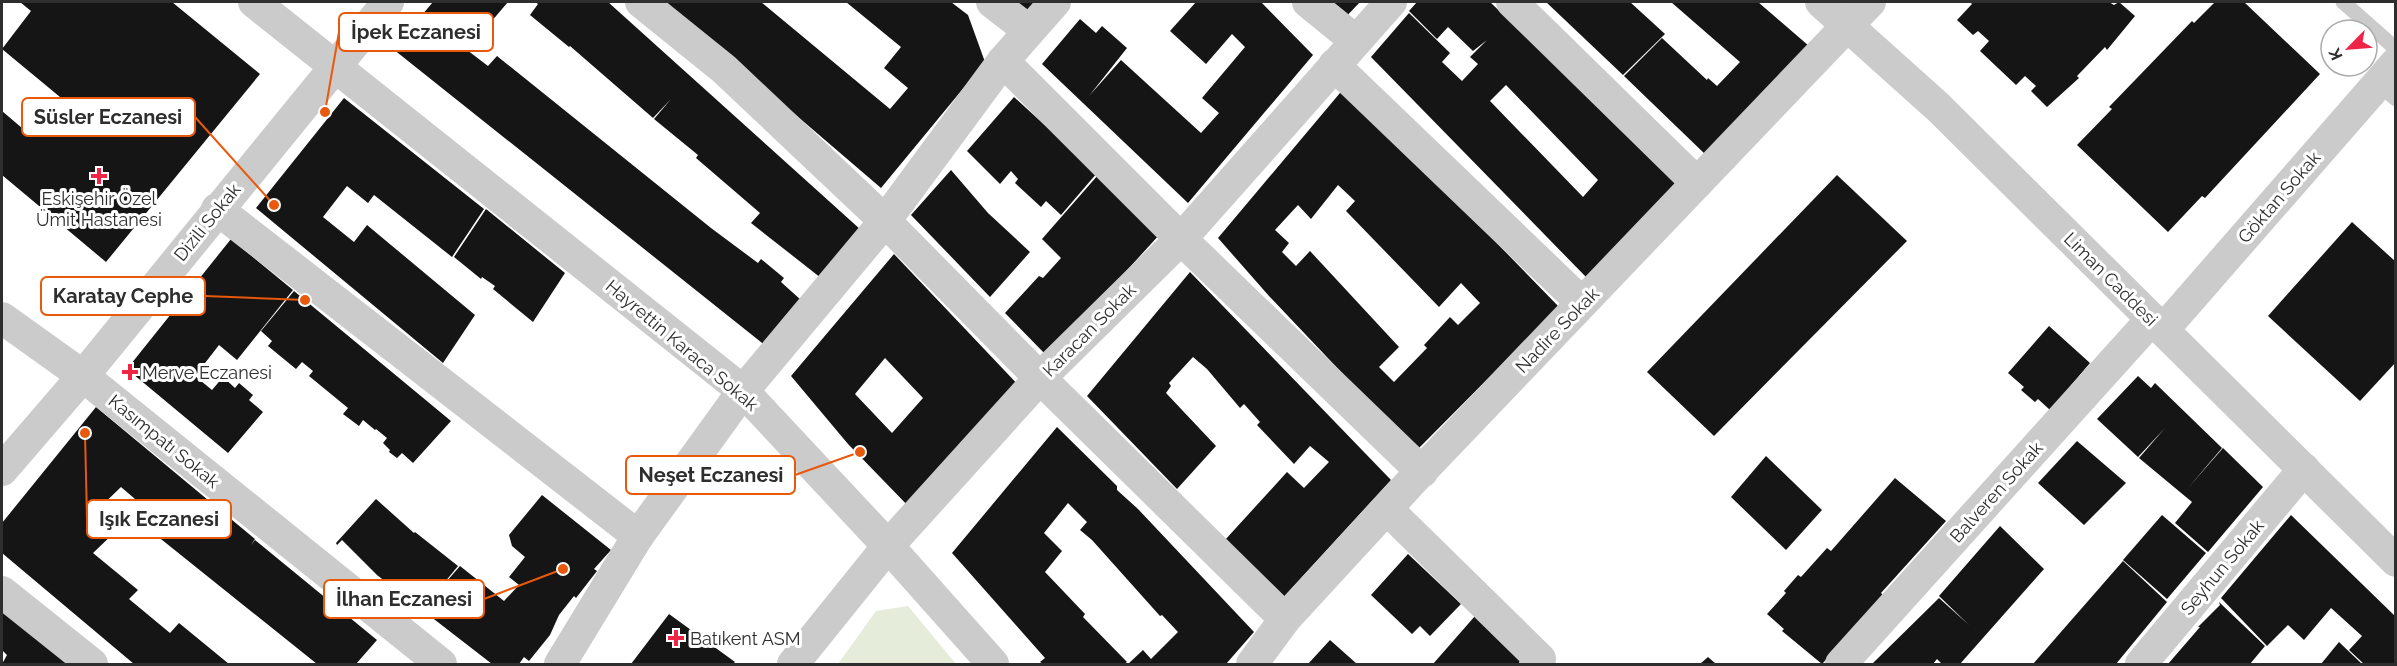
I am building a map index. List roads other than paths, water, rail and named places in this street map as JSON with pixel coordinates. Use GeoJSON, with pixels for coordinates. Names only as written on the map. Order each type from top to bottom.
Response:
{"type":"FeatureCollection","features":[{"type":"Feature","properties":{"kind":"street","name":"Hayrettin Karaca Sokak"},"geometry":{"type":"LineString","coordinates":[[254,2],[743,391],[888,546],[993,664]]}},
{"type":"Feature","properties":{"kind":"street","name":"Dizili Sokak"},"geometry":{"type":"LineString","coordinates":[[2,470],[83,376],[334,65],[388,2]]}},
{"type":"Feature","properties":{"kind":"street"},"geometry":{"type":"LineString","coordinates":[[641,2],[724,69],[885,220],[1040,378],[1285,619]]}},
{"type":"Feature","properties":{"kind":"street"},"geometry":{"type":"LineString","coordinates":[[992,2],[1028,30]]}},
{"type":"Feature","properties":{"kind":"street"},"geometry":{"type":"LineString","coordinates":[[560,664],[638,536],[743,391],[885,220],[1003,61],[1054,2]]}},
{"type":"Feature","properties":{"kind":"street"},"geometry":{"type":"LineString","coordinates":[[1308,2],[1356,41]]}},
{"type":"Feature","properties":{"kind":"street","name":"Karacan Sokak"},"geometry":{"type":"LineString","coordinates":[[794,664],[888,546],[1040,378],[1181,239],[1391,2]]}},
{"type":"Feature","properties":{"kind":"street"},"geometry":{"type":"LineString","coordinates":[[1512,2],[1697,183]]}},
{"type":"Feature","properties":{"kind":"street","name":"Liman Caddesi"},"geometry":{"type":"LineString","coordinates":[[1821,2],[1938,107],[2396,561]]}},
{"type":"Feature","properties":{"kind":"street","name":"Nadire Sokak"},"geometry":{"type":"LineString","coordinates":[[1252,664],[1285,619],[1422,471],[1870,2]]}},
{"type":"Feature","properties":{"kind":"street"},"geometry":{"type":"LineString","coordinates":[[1003,61],[1181,239],[1422,471]]}},
{"type":"Feature","properties":{"kind":"street"},"geometry":{"type":"LineString","coordinates":[[1334,65],[1582,303]]}},
{"type":"Feature","properties":{"kind":"street","name":"Göktan Sokak"},"geometry":{"type":"LineString","coordinates":[[2157,325],[2390,82]]}},
{"type":"Feature","properties":{"kind":"street"},"geometry":{"type":"LineString","coordinates":[[218,209],[638,536]]}},
{"type":"Feature","properties":{"kind":"street","name":"Kasımpatı Sokak"},"geometry":{"type":"LineString","coordinates":[[2,318],[83,376],[441,664]]}},
{"type":"Feature","properties":{"kind":"street","name":"Balveren Sokak"},"geometry":{"type":"LineString","coordinates":[[1840,664],[2157,325]]}},
{"type":"Feature","properties":{"kind":"street","name":"Seyhun Sokak"},"geometry":{"type":"LineString","coordinates":[[2141,664],[2304,469]]}},
{"type":"Feature","properties":{"kind":"street"},"geometry":{"type":"LineString","coordinates":[[1387,509],[1540,659],[1535,664]]}},
{"type":"Feature","properties":{"kind":"street"},"geometry":{"type":"LineString","coordinates":[[2,592],[92,664]]}},
{"type":"Feature","properties":{"kind":"lane"},"geometry":{"type":"LineString","coordinates":[[2343,2],[2396,49]]}},
{"type":"Feature","properties":{"kind":"place","name":"İpek Eczanesi"},"geometry":{"type":"Point","coordinates":[325,112]}},
{"type":"Feature","properties":{"kind":"place","name":"Eskişehir Özel Ümit Hastanesi"},"geometry":{"type":"Point","coordinates":[99,176]}},
{"type":"Feature","properties":{"kind":"place","name":"Süsler Eczanesi"},"geometry":{"type":"Point","coordinates":[274,205]}},
{"type":"Feature","properties":{"kind":"place","name":"Karatay Cephe"},"geometry":{"type":"Point","coordinates":[305,300]}},
{"type":"Feature","properties":{"kind":"place","name":"Merve Eczanesi"},"geometry":{"type":"Point","coordinates":[130,372]}},
{"type":"Feature","properties":{"kind":"place","name":"Işık Eczanesi"},"geometry":{"type":"Point","coordinates":[85,433]}},
{"type":"Feature","properties":{"kind":"place","name":"Neşet Eczanesi"},"geometry":{"type":"Point","coordinates":[860,452]}},
{"type":"Feature","properties":{"kind":"place","name":"İlhan Eczanesi"},"geometry":{"type":"Point","coordinates":[563,569]}},
{"type":"Feature","properties":{"kind":"place","name":"Batıkent ASM"},"geometry":{"type":"Point","coordinates":[676,638]}}]}
